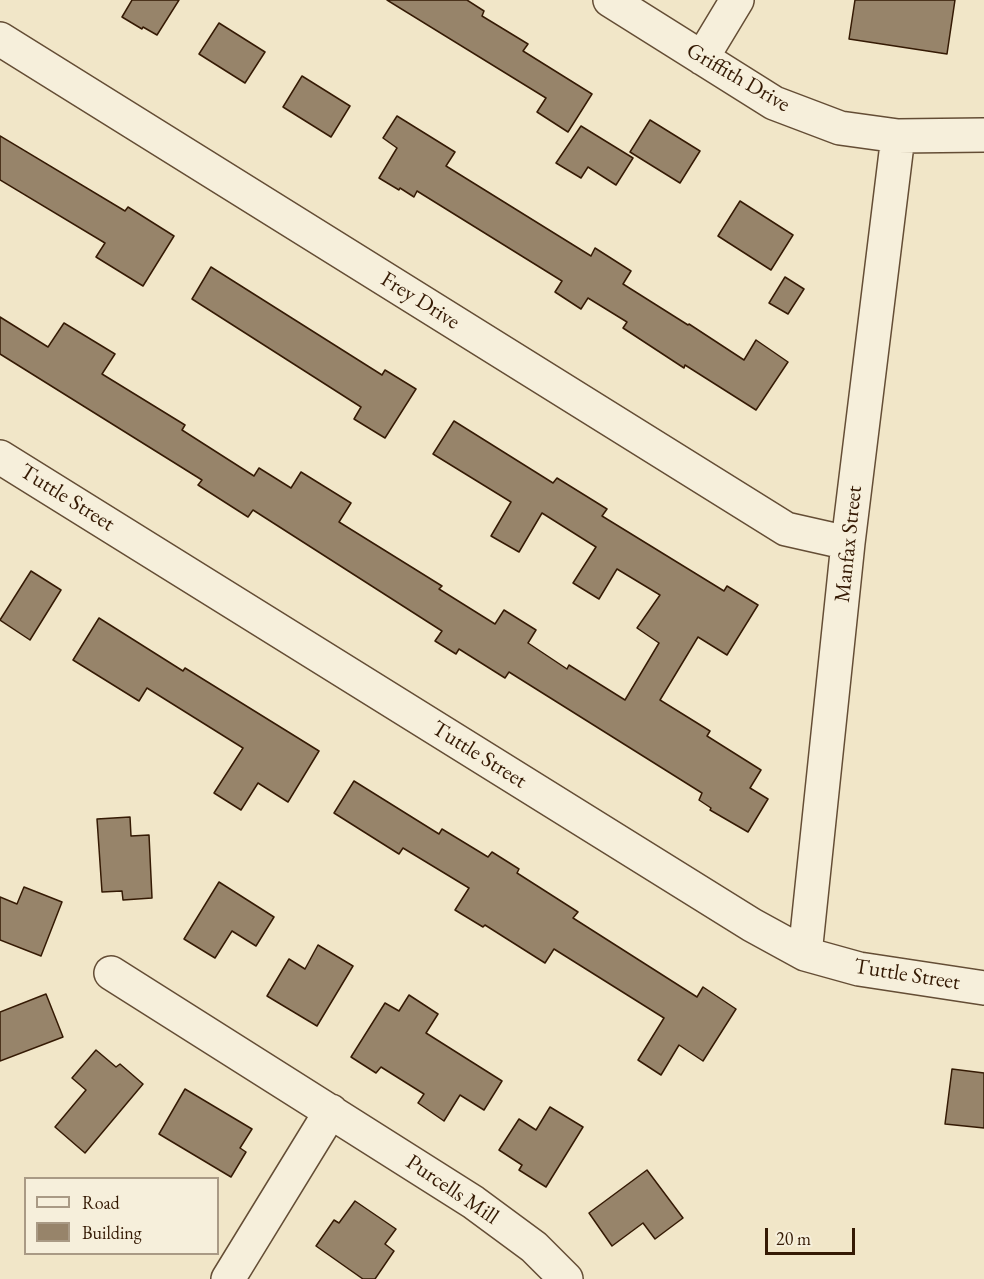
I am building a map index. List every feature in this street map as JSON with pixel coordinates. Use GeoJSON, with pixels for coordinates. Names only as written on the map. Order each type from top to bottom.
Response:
{"type":"FeatureCollection","features":[{"type":"Feature","properties":{"kind":"street"},"geometry":{"type":"LineString","coordinates":[[702,58],[737,0]]}},
{"type":"Feature","properties":{"kind":"street","name":"Griffith Drive"},"geometry":{"type":"LineString","coordinates":[[621,3],[774,103],[840,128],[898,136],[984,135]]}},
{"type":"Feature","properties":{"kind":"street","name":"Frey Drive"},"geometry":{"type":"LineString","coordinates":[[0,39],[786,528],[848,543]]}},
{"type":"Feature","properties":{"kind":"street","name":"Manfax Street"},"geometry":{"type":"LineString","coordinates":[[805,954],[848,543],[898,136]]}},
{"type":"Feature","properties":{"kind":"street","name":"Tuttle Street"},"geometry":{"type":"LineString","coordinates":[[0,457],[752,925],[805,954],[859,969],[984,988]]}},
{"type":"Feature","properties":{"kind":"street","name":"Purcells Mill"},"geometry":{"type":"LineString","coordinates":[[111,973],[473,1202],[534,1247],[566,1279]]}},
{"type":"Feature","properties":{"kind":"street"},"geometry":{"type":"LineString","coordinates":[[228,1279],[331,1111]]}},
{"type":"Feature","properties":{"kind":"building"},"geometry":{"type":"Polygon","coordinates":[[[132,0],[179,0],[157,35],[122,17],[132,0]]]}},
{"type":"Feature","properties":{"kind":"building"},"geometry":{"type":"Polygon","coordinates":[[[387,0],[467,0],[484,11],[482,16],[528,44],[523,51],[592,94],[568,132],[537,112],[546,98],[387,0]]]}},
{"type":"Feature","properties":{"kind":"building"},"geometry":{"type":"Polygon","coordinates":[[[855,0],[955,0],[947,54],[849,39],[855,0]]]}},
{"type":"Feature","properties":{"kind":"building"},"geometry":{"type":"Polygon","coordinates":[[[219,23],[265,52],[245,83],[199,54],[219,23]]]}},
{"type":"Feature","properties":{"kind":"building"},"geometry":{"type":"Polygon","coordinates":[[[302,76],[350,106],[331,137],[283,107],[302,76]]]}},
{"type":"Feature","properties":{"kind":"building"},"geometry":{"type":"Polygon","coordinates":[[[397,116],[455,152],[446,166],[591,256],[595,248],[631,271],[623,284],[688,325],[744,360],[756,340],[788,362],[756,410],[685,365],[684,368],[623,328],[627,322],[588,298],[581,309],[555,292],[562,281],[417,191],[414,197],[379,178],[397,148],[383,138],[397,116]]]}},
{"type":"Feature","properties":{"kind":"building"},"geometry":{"type":"Polygon","coordinates":[[[650,120],[700,151],[680,183],[630,152],[650,120]]]}},
{"type":"Feature","properties":{"kind":"building"},"geometry":{"type":"Polygon","coordinates":[[[581,126],[633,158],[616,185],[588,167],[581,178],[556,163],[581,126]]]}},
{"type":"Feature","properties":{"kind":"building"},"geometry":{"type":"Polygon","coordinates":[[[0,136],[125,211],[128,207],[174,236],[143,286],[96,257],[105,243],[0,180],[0,136]]]}},
{"type":"Feature","properties":{"kind":"building"},"geometry":{"type":"Polygon","coordinates":[[[740,201],[793,235],[771,270],[718,236],[740,201]]]}},
{"type":"Feature","properties":{"kind":"building"},"geometry":{"type":"Polygon","coordinates":[[[211,267],[382,375],[385,370],[416,389],[385,438],[354,419],[361,407],[192,299],[211,267]]]}},
{"type":"Feature","properties":{"kind":"building"},"geometry":{"type":"Polygon","coordinates":[[[785,277],[804,289],[788,314],[769,303],[785,277]]]}},
{"type":"Feature","properties":{"kind":"building"},"geometry":{"type":"Polygon","coordinates":[[[0,317],[48,347],[64,323],[115,354],[102,374],[185,425],[182,430],[254,476],[259,468],[291,488],[301,472],[351,503],[339,522],[442,586],[439,589],[495,624],[504,610],[536,630],[528,643],[567,669],[569,665],[625,700],[659,643],[637,628],[660,595],[617,569],[599,599],[573,583],[596,547],[542,513],[519,552],[491,536],[511,502],[433,454],[454,421],[553,483],[557,478],[607,509],[602,516],[724,591],[727,586],[758,605],[727,655],[698,637],[660,700],[710,731],[707,736],[761,770],[750,788],[768,799],[748,832],[710,810],[711,808],[699,800],[702,793],[509,672],[505,678],[459,649],[456,654],[435,641],[442,631],[253,510],[248,517],[198,485],[202,480],[0,354],[0,317]]]}},
{"type":"Feature","properties":{"kind":"building"},"geometry":{"type":"Polygon","coordinates":[[[31,571],[61,590],[30,640],[0,620],[31,571]]]}},
{"type":"Feature","properties":{"kind":"building"},"geometry":{"type":"Polygon","coordinates":[[[99,618],[183,671],[185,668],[319,751],[288,802],[258,783],[241,810],[214,793],[243,748],[147,688],[139,701],[73,660],[99,618]]]}},
{"type":"Feature","properties":{"kind":"building"},"geometry":{"type":"Polygon","coordinates":[[[354,781],[439,834],[442,829],[488,857],[492,852],[519,869],[517,873],[578,912],[573,918],[697,997],[703,987],[736,1009],[703,1061],[679,1045],[661,1075],[638,1060],[664,1018],[554,949],[545,963],[485,925],[483,927],[455,910],[469,888],[403,848],[399,854],[334,813],[354,781]]]}},
{"type":"Feature","properties":{"kind":"building"},"geometry":{"type":"Polygon","coordinates":[[[130,817],[131,836],[149,835],[152,898],[123,900],[122,891],[102,892],[97,819],[130,817]]]}},
{"type":"Feature","properties":{"kind":"building"},"geometry":{"type":"Polygon","coordinates":[[[219,882],[274,917],[256,946],[232,931],[215,958],[184,939],[219,882]]]}},
{"type":"Feature","properties":{"kind":"building"},"geometry":{"type":"Polygon","coordinates":[[[24,887],[62,902],[41,956],[0,940],[0,897],[17,904],[24,887]]]}},
{"type":"Feature","properties":{"kind":"building"},"geometry":{"type":"Polygon","coordinates":[[[318,945],[353,966],[317,1026],[267,996],[289,959],[305,969],[318,945]]]}},
{"type":"Feature","properties":{"kind":"building"},"geometry":{"type":"Polygon","coordinates":[[[46,994],[63,1037],[0,1061],[0,1012],[46,994]]]}},
{"type":"Feature","properties":{"kind":"building"},"geometry":{"type":"Polygon","coordinates":[[[409,995],[438,1014],[426,1033],[502,1081],[484,1110],[460,1095],[444,1121],[418,1103],[424,1094],[381,1067],[376,1073],[351,1057],[385,1003],[399,1011],[409,995]]]}},
{"type":"Feature","properties":{"kind":"building"},"geometry":{"type":"Polygon","coordinates":[[[96,1050],[116,1067],[120,1064],[143,1084],[85,1153],[55,1127],[86,1090],[72,1078],[96,1050]]]}},
{"type":"Feature","properties":{"kind":"building"},"geometry":{"type":"Polygon","coordinates":[[[952,1069],[984,1073],[984,1128],[945,1124],[952,1069]]]}},
{"type":"Feature","properties":{"kind":"building"},"geometry":{"type":"Polygon","coordinates":[[[185,1089],[252,1129],[240,1148],[246,1152],[231,1177],[159,1134],[185,1089]]]}},
{"type":"Feature","properties":{"kind":"building"},"geometry":{"type":"Polygon","coordinates":[[[550,1107],[583,1127],[546,1187],[519,1170],[522,1165],[499,1150],[519,1119],[536,1130],[550,1107]]]}},
{"type":"Feature","properties":{"kind":"building"},"geometry":{"type":"Polygon","coordinates":[[[647,1170],[683,1218],[655,1239],[643,1223],[612,1246],[589,1213],[647,1170]]]}},
{"type":"Feature","properties":{"kind":"building"},"geometry":{"type":"Polygon","coordinates":[[[355,1201],[396,1229],[385,1244],[394,1251],[375,1279],[363,1279],[316,1246],[334,1220],[339,1223],[355,1201]]]}}]}
